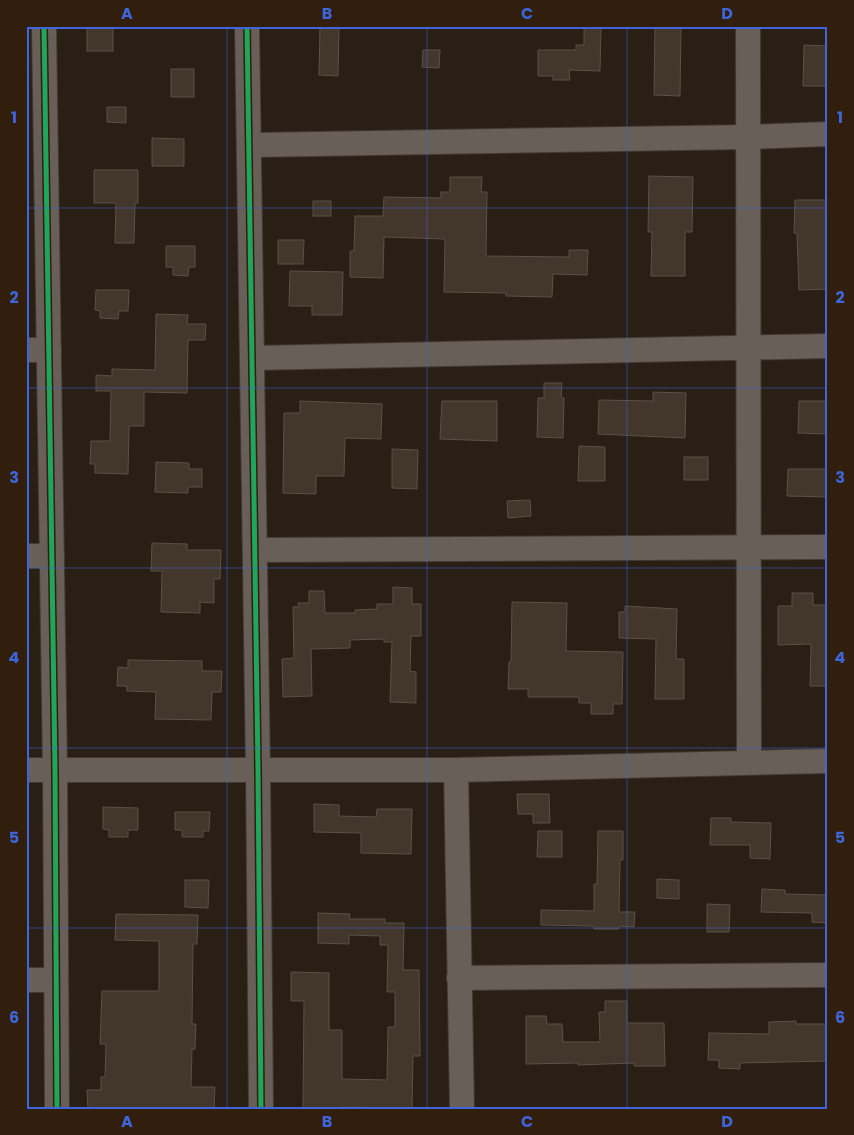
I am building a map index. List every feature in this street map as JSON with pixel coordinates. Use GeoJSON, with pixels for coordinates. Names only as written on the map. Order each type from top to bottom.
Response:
{"type":"FeatureCollection","features":[{"type":"Feature","properties":{"kind":"street"},"geometry":{"type":"LineString","coordinates":[[44,26],[36,142],[38,350],[52,556],[57,1109]]}},
{"type":"Feature","properties":{"kind":"street"},"geometry":{"type":"LineString","coordinates":[[247,26],[261,1109]]}},
{"type":"Feature","properties":{"kind":"street"},"geometry":{"type":"LineString","coordinates":[[748,26],[749,762]]}},
{"type":"Feature","properties":{"kind":"street"},"geometry":{"type":"LineString","coordinates":[[248,145],[828,134]]}},
{"type":"Feature","properties":{"kind":"street"},"geometry":{"type":"LineString","coordinates":[[252,358],[828,346]]}},
{"type":"Feature","properties":{"kind":"street"},"geometry":{"type":"LineString","coordinates":[[254,550],[828,547]]}},
{"type":"Feature","properties":{"kind":"street"},"geometry":{"type":"LineString","coordinates":[[26,556],[52,556]]}},
{"type":"Feature","properties":{"kind":"street"},"geometry":{"type":"LineString","coordinates":[[26,770],[456,770],[828,761]]}},
{"type":"Feature","properties":{"kind":"street"},"geometry":{"type":"LineString","coordinates":[[456,770],[462,1109]]}},
{"type":"Feature","properties":{"kind":"street"},"geometry":{"type":"LineString","coordinates":[[459,978],[828,975]]}},
{"type":"Feature","properties":{"kind":"street"},"geometry":{"type":"LineString","coordinates":[[26,980],[56,980]]}},
{"type":"Feature","properties":{"kind":"building"},"geometry":{"type":"Polygon","coordinates":[[[87,26],[113,26],[113,51],[87,51],[87,26]]]}},
{"type":"Feature","properties":{"kind":"building"},"geometry":{"type":"Polygon","coordinates":[[[320,26],[339,26],[338,76],[319,75],[320,26]]]}},
{"type":"Feature","properties":{"kind":"building"},"geometry":{"type":"Polygon","coordinates":[[[584,26],[601,26],[600,71],[569,70],[570,80],[553,80],[553,76],[538,76],[538,50],[576,50],[576,45],[584,45],[584,26]]]}},
{"type":"Feature","properties":{"kind":"building"},"geometry":{"type":"Polygon","coordinates":[[[655,26],[681,26],[680,96],[654,95],[655,26]]]}},
{"type":"Feature","properties":{"kind":"building"},"geometry":{"type":"Polygon","coordinates":[[[804,45],[828,46],[828,86],[803,86],[804,45]]]}},
{"type":"Feature","properties":{"kind":"building"},"geometry":{"type":"Polygon","coordinates":[[[423,50],[440,50],[439,68],[422,67],[423,50]]]}},
{"type":"Feature","properties":{"kind":"building"},"geometry":{"type":"Polygon","coordinates":[[[171,69],[194,69],[194,97],[171,97],[171,69]]]}},
{"type":"Feature","properties":{"kind":"building"},"geometry":{"type":"Polygon","coordinates":[[[107,107],[126,107],[126,123],[107,122],[107,107]]]}},
{"type":"Feature","properties":{"kind":"building"},"geometry":{"type":"Polygon","coordinates":[[[152,138],[184,139],[184,166],[152,166],[152,138]]]}},
{"type":"Feature","properties":{"kind":"building"},"geometry":{"type":"Polygon","coordinates":[[[94,170],[138,170],[138,203],[135,203],[134,243],[115,243],[116,203],[94,203],[94,170]]]}},
{"type":"Feature","properties":{"kind":"building"},"geometry":{"type":"Polygon","coordinates":[[[649,176],[693,177],[692,232],[685,232],[685,276],[651,276],[652,232],[648,232],[649,176]]]}},
{"type":"Feature","properties":{"kind":"building"},"geometry":{"type":"Polygon","coordinates":[[[450,177],[482,177],[481,192],[487,192],[486,256],[569,257],[569,250],[588,250],[587,275],[553,274],[552,297],[506,296],[506,293],[444,292],[445,239],[384,237],[383,278],[350,277],[350,251],[354,251],[355,216],[383,216],[384,197],[441,198],[441,192],[450,192],[450,177]]]}},
{"type":"Feature","properties":{"kind":"building"},"geometry":{"type":"Polygon","coordinates":[[[795,200],[828,200],[828,289],[799,290],[797,233],[794,233],[795,200]]]}},
{"type":"Feature","properties":{"kind":"building"},"geometry":{"type":"Polygon","coordinates":[[[313,201],[331,201],[331,216],[313,216],[313,201]]]}},
{"type":"Feature","properties":{"kind":"building"},"geometry":{"type":"Polygon","coordinates":[[[278,240],[304,240],[303,264],[278,264],[278,240]]]}},
{"type":"Feature","properties":{"kind":"building"},"geometry":{"type":"Polygon","coordinates":[[[166,246],[195,246],[195,267],[189,267],[188,276],[173,275],[173,267],[166,267],[166,246]]]}},
{"type":"Feature","properties":{"kind":"building"},"geometry":{"type":"Polygon","coordinates":[[[290,271],[343,272],[342,315],[312,315],[312,306],[289,306],[290,271]]]}},
{"type":"Feature","properties":{"kind":"building"},"geometry":{"type":"Polygon","coordinates":[[[96,290],[129,290],[128,311],[119,311],[118,319],[100,318],[100,311],[95,310],[96,290]]]}},
{"type":"Feature","properties":{"kind":"building"},"geometry":{"type":"Polygon","coordinates":[[[156,314],[188,315],[187,324],[206,324],[205,340],[188,340],[187,393],[144,392],[144,426],[129,426],[128,474],[95,473],[95,464],[90,464],[91,441],[110,441],[111,391],[96,391],[96,375],[112,376],[112,369],[155,370],[156,314]]]}},
{"type":"Feature","properties":{"kind":"building"},"geometry":{"type":"Polygon","coordinates":[[[544,383],[562,383],[561,398],[564,398],[563,438],[537,437],[538,398],[544,398],[544,383]]]}},
{"type":"Feature","properties":{"kind":"building"},"geometry":{"type":"Polygon","coordinates":[[[653,392],[686,393],[685,438],[598,434],[599,400],[653,401],[653,392]]]}},
{"type":"Feature","properties":{"kind":"building"},"geometry":{"type":"Polygon","coordinates":[[[300,401],[382,404],[381,439],[345,438],[344,476],[316,476],[316,494],[283,493],[284,413],[300,413],[300,401]]]}},
{"type":"Feature","properties":{"kind":"building"},"geometry":{"type":"Polygon","coordinates":[[[442,401],[497,401],[497,441],[440,439],[442,401]]]}},
{"type":"Feature","properties":{"kind":"building"},"geometry":{"type":"Polygon","coordinates":[[[799,401],[828,401],[828,434],[798,433],[799,401]]]}},
{"type":"Feature","properties":{"kind":"building"},"geometry":{"type":"Polygon","coordinates":[[[579,446],[605,447],[605,481],[578,481],[579,446]]]}},
{"type":"Feature","properties":{"kind":"building"},"geometry":{"type":"Polygon","coordinates":[[[392,449],[418,450],[417,489],[392,488],[392,449]]]}},
{"type":"Feature","properties":{"kind":"building"},"geometry":{"type":"Polygon","coordinates":[[[684,457],[708,457],[708,480],[684,480],[684,457]]]}},
{"type":"Feature","properties":{"kind":"building"},"geometry":{"type":"Polygon","coordinates":[[[156,462],[189,463],[189,469],[202,469],[202,487],[188,487],[188,493],[155,492],[156,462]]]}},
{"type":"Feature","properties":{"kind":"building"},"geometry":{"type":"Polygon","coordinates":[[[788,469],[828,469],[828,497],[787,496],[788,469]]]}},
{"type":"Feature","properties":{"kind":"building"},"geometry":{"type":"Polygon","coordinates":[[[530,500],[531,516],[508,518],[507,501],[530,500]]]}},
{"type":"Feature","properties":{"kind":"building"},"geometry":{"type":"Polygon","coordinates":[[[152,543],[187,544],[187,550],[221,550],[220,579],[214,579],[214,603],[200,602],[200,613],[161,612],[162,571],[151,571],[152,543]]]}},
{"type":"Feature","properties":{"kind":"building"},"geometry":{"type":"Polygon","coordinates":[[[393,587],[412,588],[412,604],[421,604],[421,636],[411,636],[410,671],[416,672],[416,703],[390,702],[392,642],[384,642],[384,639],[350,640],[350,648],[311,649],[312,696],[283,697],[282,659],[294,658],[293,607],[299,607],[298,603],[309,603],[309,591],[324,591],[325,613],[355,613],[355,610],[377,609],[377,604],[393,604],[393,587]]]}},
{"type":"Feature","properties":{"kind":"building"},"geometry":{"type":"Polygon","coordinates":[[[792,593],[813,593],[813,605],[828,605],[828,686],[810,686],[811,644],[778,645],[778,606],[792,606],[792,593]]]}},
{"type":"Feature","properties":{"kind":"building"},"geometry":{"type":"Polygon","coordinates":[[[512,602],[567,603],[566,651],[623,652],[622,704],[613,704],[613,714],[591,714],[591,703],[579,703],[579,697],[528,697],[528,689],[508,689],[509,662],[511,662],[512,602]]]}},
{"type":"Feature","properties":{"kind":"building"},"geometry":{"type":"Polygon","coordinates":[[[625,606],[677,609],[676,659],[684,659],[684,699],[655,699],[656,639],[619,638],[619,612],[625,612],[625,606]]]}},
{"type":"Feature","properties":{"kind":"building"},"geometry":{"type":"Polygon","coordinates":[[[128,660],[202,661],[202,671],[222,671],[221,692],[212,692],[211,720],[155,719],[156,692],[127,691],[127,686],[117,686],[118,667],[128,668],[128,660]]]}},
{"type":"Feature","properties":{"kind":"building"},"geometry":{"type":"Polygon","coordinates":[[[517,794],[549,794],[550,823],[533,823],[533,814],[518,814],[517,794]]]}},
{"type":"Feature","properties":{"kind":"building"},"geometry":{"type":"Polygon","coordinates":[[[314,804],[339,805],[339,816],[376,817],[377,809],[412,809],[411,854],[361,853],[361,833],[314,832],[314,804]]]}},
{"type":"Feature","properties":{"kind":"building"},"geometry":{"type":"Polygon","coordinates":[[[103,807],[138,808],[138,830],[128,830],[128,837],[109,837],[109,830],[103,829],[103,807]]]}},
{"type":"Feature","properties":{"kind":"building"},"geometry":{"type":"Polygon","coordinates":[[[175,812],[210,812],[209,831],[203,831],[203,837],[182,837],[182,830],[175,830],[175,812]]]}},
{"type":"Feature","properties":{"kind":"building"},"geometry":{"type":"Polygon","coordinates":[[[711,818],[731,818],[731,822],[771,823],[770,859],[750,858],[750,845],[710,845],[711,818]]]}},
{"type":"Feature","properties":{"kind":"building"},"geometry":{"type":"Polygon","coordinates":[[[538,831],[562,831],[562,857],[537,857],[538,831]]]}},
{"type":"Feature","properties":{"kind":"building"},"geometry":{"type":"Polygon","coordinates":[[[598,831],[623,831],[623,860],[620,860],[619,912],[635,912],[634,927],[619,926],[619,929],[594,929],[594,926],[541,925],[541,910],[594,911],[594,884],[597,884],[598,831]]]}},
{"type":"Feature","properties":{"kind":"building"},"geometry":{"type":"Polygon","coordinates":[[[657,879],[679,880],[679,899],[657,898],[657,879]]]}},
{"type":"Feature","properties":{"kind":"building"},"geometry":{"type":"Polygon","coordinates":[[[185,880],[209,880],[208,908],[185,907],[185,880]]]}},
{"type":"Feature","properties":{"kind":"building"},"geometry":{"type":"Polygon","coordinates":[[[762,889],[785,890],[785,894],[828,895],[828,923],[812,922],[812,913],[761,912],[762,889]]]}},
{"type":"Feature","properties":{"kind":"building"},"geometry":{"type":"Polygon","coordinates":[[[707,904],[730,905],[729,932],[707,932],[707,904]]]}},
{"type":"Feature","properties":{"kind":"building"},"geometry":{"type":"Polygon","coordinates":[[[318,913],[350,914],[349,919],[385,919],[385,923],[404,923],[403,970],[419,970],[420,1056],[413,1056],[412,1108],[342,1107],[342,1109],[303,1109],[304,1001],[291,1001],[291,972],[329,973],[329,1030],[342,1030],[342,1079],[387,1080],[388,1027],[395,1027],[395,992],[387,992],[388,945],[380,945],[380,936],[349,935],[349,944],[318,943],[318,913]]]}},
{"type":"Feature","properties":{"kind":"building"},"geometry":{"type":"Polygon","coordinates":[[[116,914],[198,915],[197,944],[193,944],[192,1024],[196,1024],[195,1049],[192,1049],[191,1087],[215,1087],[214,1109],[88,1109],[87,1090],[101,1090],[101,1077],[105,1077],[106,1044],[100,1044],[102,991],[159,991],[159,941],[115,940],[116,914]]]}},
{"type":"Feature","properties":{"kind":"building"},"geometry":{"type":"Polygon","coordinates":[[[605,1001],[627,1001],[627,1023],[664,1023],[665,1066],[634,1066],[634,1063],[526,1064],[526,1016],[546,1016],[547,1024],[562,1024],[563,1042],[600,1042],[599,1012],[605,1012],[605,1001]]]}},
{"type":"Feature","properties":{"kind":"building"},"geometry":{"type":"Polygon","coordinates":[[[796,1021],[796,1024],[828,1024],[828,1061],[740,1063],[740,1069],[719,1068],[719,1060],[708,1060],[709,1033],[769,1034],[769,1022],[796,1021]]]}},
{"type":"Feature","properties":{"kind":"cycle path"},"geometry":{"type":"LineString","coordinates":[[44,26],[55,771],[57,1109]]}},
{"type":"Feature","properties":{"kind":"cycle path"},"geometry":{"type":"LineString","coordinates":[[247,26],[261,1109]]}}]}
